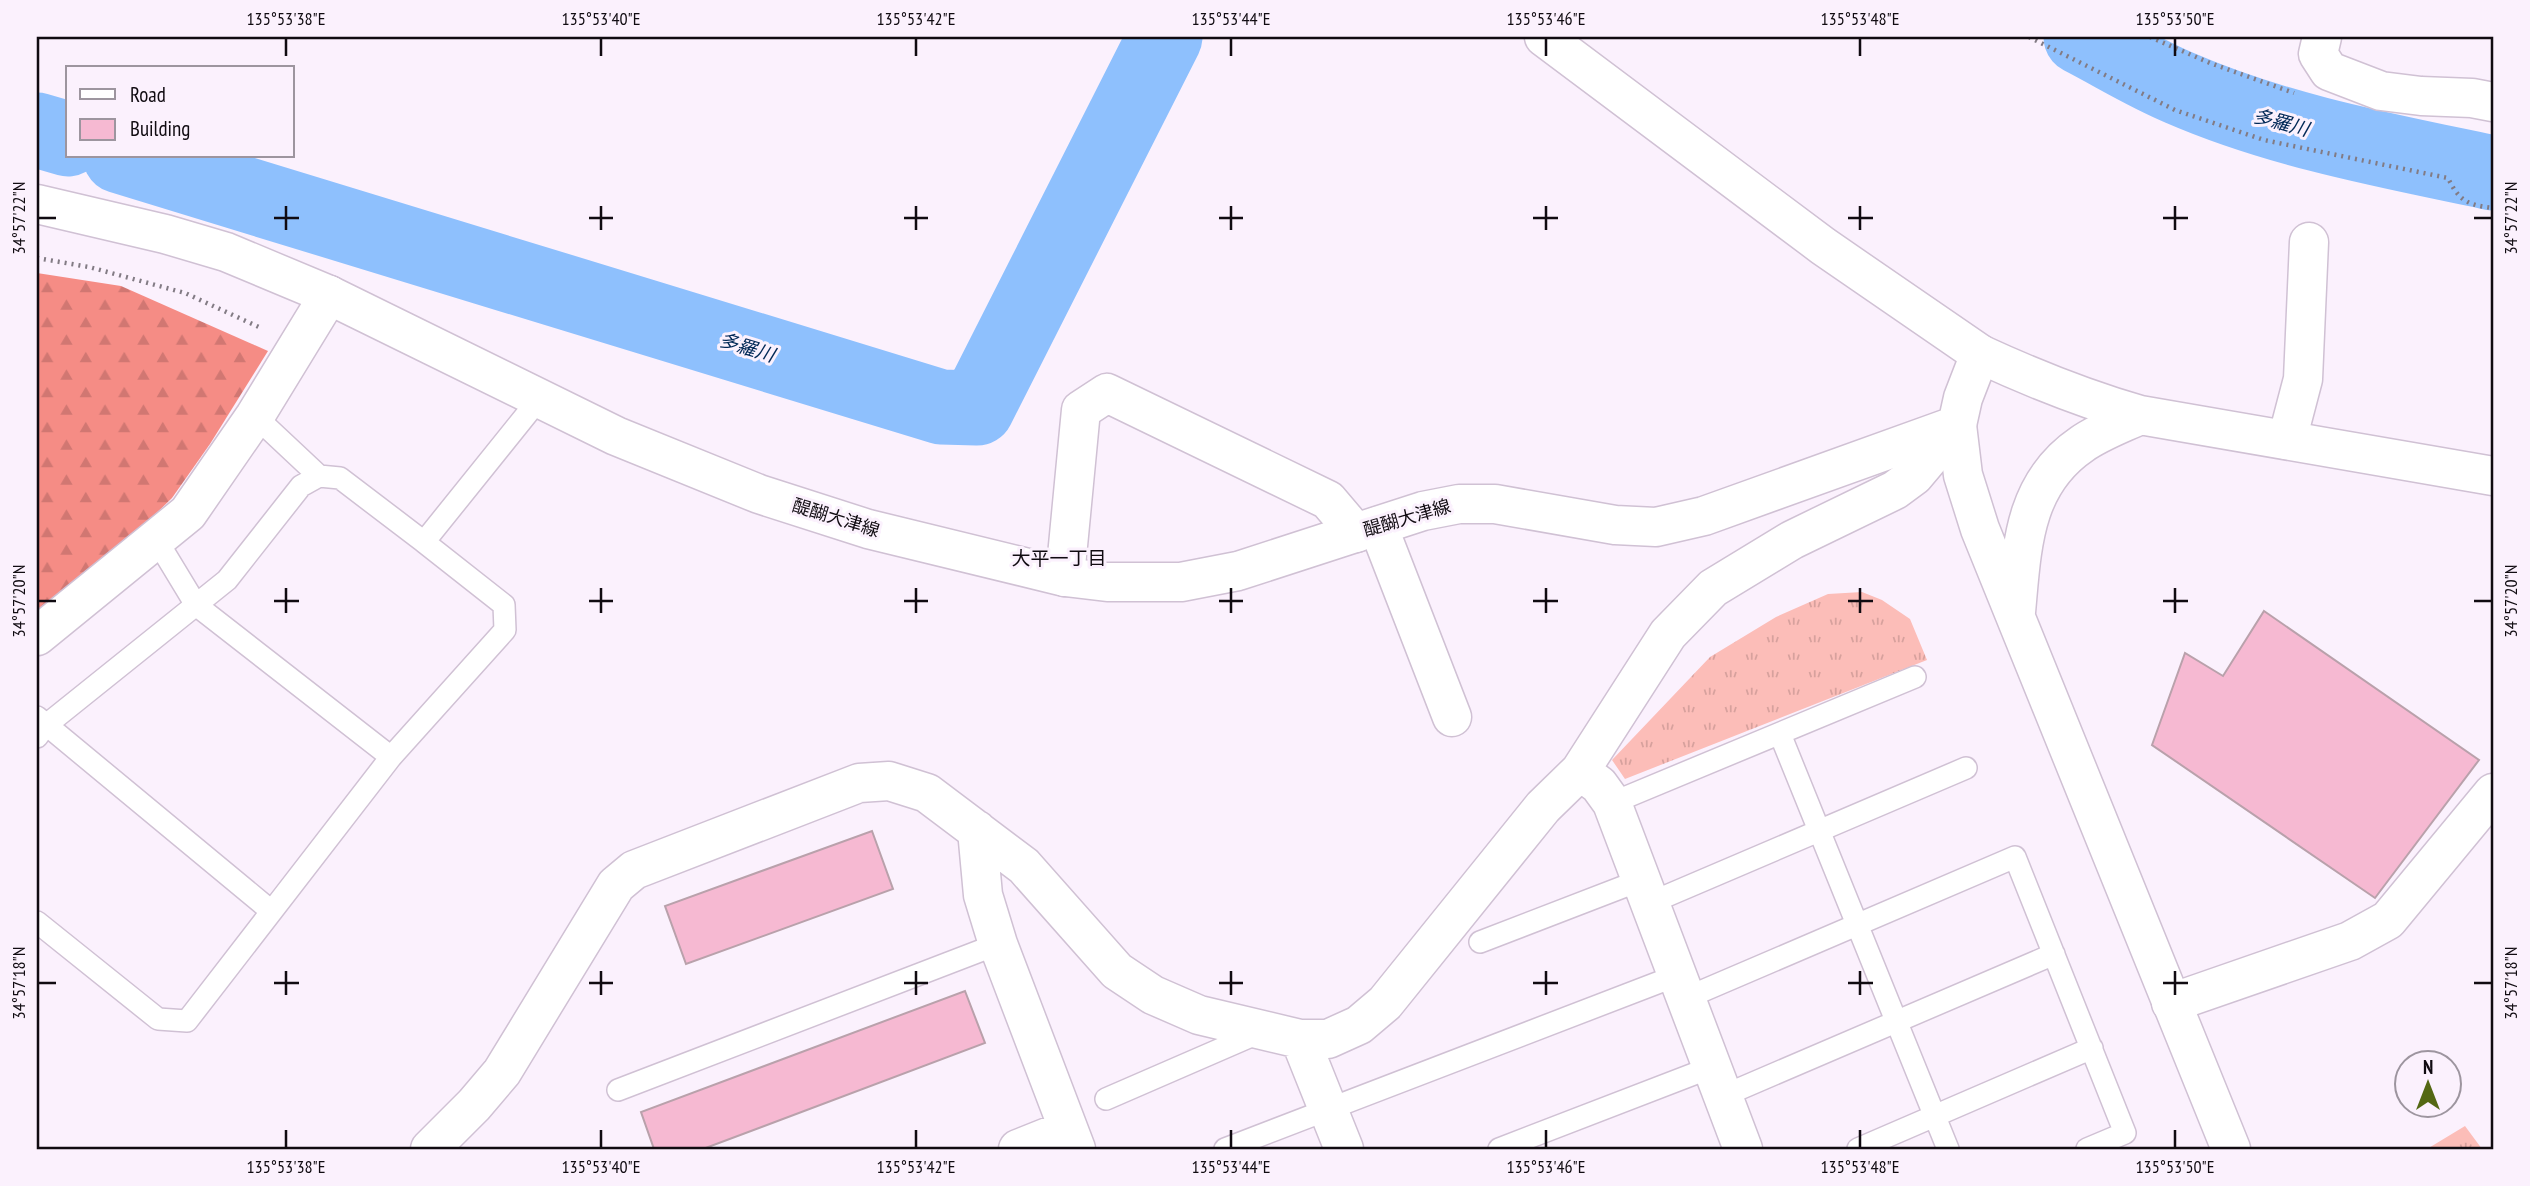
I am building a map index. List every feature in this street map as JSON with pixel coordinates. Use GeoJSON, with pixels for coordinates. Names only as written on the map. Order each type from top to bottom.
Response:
{"type":"FeatureCollection","features":[{"type":"Feature","properties":{"kind":"street"},"geometry":{"type":"LineString","coordinates":[[1544,37],[1823,246],[1980,354],[2040,382],[2140,415],[2493,476]]}},
{"type":"Feature","properties":{"kind":"street"},"geometry":{"type":"LineString","coordinates":[[2322,37],[2318,54],[2329,71],[2381,91],[2493,102]]}},
{"type":"Feature","properties":{"kind":"street","name":"醍醐大津線"},"geometry":{"type":"LineString","coordinates":[[37,204],[165,234],[226,252],[329,295],[616,436],[759,494],[868,529],[1065,577],[1107,582],[1181,582],[1238,571],[1423,511],[1459,504],[1495,504],[1615,525],[1656,527],[1704,516],[1957,425]]}},
{"type":"Feature","properties":{"kind":"street"},"geometry":{"type":"LineString","coordinates":[[2287,440],[2303,379],[2309,242]]}},
{"type":"Feature","properties":{"kind":"street"},"geometry":{"type":"LineString","coordinates":[[37,636],[188,513],[255,416],[329,295]]}},
{"type":"Feature","properties":{"kind":"street"},"geometry":{"type":"LineString","coordinates":[[1980,354],[1963,398],[1957,425],[1963,475],[1980,529],[2231,1149]]}},
{"type":"Feature","properties":{"kind":"street"},"geometry":{"type":"LineString","coordinates":[[1065,577],[1081,410],[1107,393],[1328,500],[1367,529],[1452,716]]}},
{"type":"Feature","properties":{"kind":"street"},"geometry":{"type":"LineString","coordinates":[[2015,618],[2022,549],[2035,499],[2046,478],[2083,443],[2140,415]]}},
{"type":"Feature","properties":{"kind":"street"},"geometry":{"type":"LineString","coordinates":[[430,1149],[502,1072],[616,885],[634,870],[859,783],[889,781],[927,793],[1024,866],[1116,971],[1153,995],[1199,1015],[1300,1039],[1328,1039],[1359,1025],[1385,1003],[1543,807],[1580,771],[1668,634],[1713,588],[1792,540],[1895,490],[1914,476],[1957,425]]}},
{"type":"Feature","properties":{"kind":"street"},"geometry":{"type":"LineString","coordinates":[[1580,771],[1599,785],[1612,803],[1743,1149]]}},
{"type":"Feature","properties":{"kind":"street"},"geometry":{"type":"LineString","coordinates":[[2171,1003],[2350,941],[2388,920],[2493,793]]}},
{"type":"Feature","properties":{"kind":"street"},"geometry":{"type":"LineString","coordinates":[[976,830],[983,895],[998,944],[1072,1139],[1018,1149]]}},
{"type":"Feature","properties":{"kind":"street"},"geometry":{"type":"LineString","coordinates":[[1300,1039],[1344,1149]]}},
{"type":"Feature","properties":{"kind":"lane"},"geometry":{"type":"LineString","coordinates":[[424,542],[539,399]]}},
{"type":"Feature","properties":{"kind":"lane"},"geometry":{"type":"LineString","coordinates":[[255,416],[319,476]]}},
{"type":"Feature","properties":{"kind":"lane"},"geometry":{"type":"LineString","coordinates":[[37,922],[158,1019],[187,1021],[391,757],[505,631],[504,605],[340,478],[319,476],[300,486],[227,580],[40,727],[271,910]]}},
{"type":"Feature","properties":{"kind":"lane"},"geometry":{"type":"LineString","coordinates":[[156,539],[196,605],[391,757]]}},
{"type":"Feature","properties":{"kind":"lane"},"geometry":{"type":"LineString","coordinates":[[1612,803],[1915,677]]}},
{"type":"Feature","properties":{"kind":"lane"},"geometry":{"type":"LineString","coordinates":[[1780,734],[1948,1149]]}},
{"type":"Feature","properties":{"kind":"lane"},"geometry":{"type":"LineString","coordinates":[[1480,942],[1646,892],[1819,831],[1966,768]]}},
{"type":"Feature","properties":{"kind":"lane"},"geometry":{"type":"LineString","coordinates":[[1225,1149],[1328,1110],[1857,925],[2015,857],[2125,1133],[2087,1149]]}},
{"type":"Feature","properties":{"kind":"lane"},"geometry":{"type":"LineString","coordinates":[[618,1090],[998,944]]}},
{"type":"Feature","properties":{"kind":"lane"},"geometry":{"type":"LineString","coordinates":[[1499,1149],[1718,1082],[1896,1022],[2054,954]]}},
{"type":"Feature","properties":{"kind":"lane"},"geometry":{"type":"LineString","coordinates":[[1106,1099],[1263,1030]]}},
{"type":"Feature","properties":{"kind":"lane"},"geometry":{"type":"LineString","coordinates":[[1858,1149],[2092,1048]]}},
{"type":"Feature","properties":{"kind":"path"},"geometry":{"type":"LineString","coordinates":[[2029,37],[2175,110],[2264,140],[2448,178],[2457,195],[2474,206],[2493,208]]}},
{"type":"Feature","properties":{"kind":"path"},"geometry":{"type":"LineString","coordinates":[[37,258],[89,267],[186,293],[297,344]]}},
{"type":"Feature","properties":{"kind":"green space"},"geometry":{"type":"Polygon","coordinates":[[[37,273],[121,286],[268,351],[210,444],[172,498],[126,543],[37,610],[37,273]]]}},
{"type":"Feature","properties":{"kind":"green space"},"geometry":{"type":"Polygon","coordinates":[[[1862,592],[1882,600],[1910,619],[1927,660],[1625,779],[1612,760],[1710,657],[1776,617],[1828,594],[1862,592]]]}},
{"type":"Feature","properties":{"kind":"green space"},"geometry":{"type":"Polygon","coordinates":[[[2465,1126],[2482,1149],[2427,1149],[2465,1126]]]}},
{"type":"Feature","properties":{"kind":"building"},"geometry":{"type":"Polygon","coordinates":[[[2264,611],[2479,760],[2375,898],[2152,745],[2185,653],[2223,676],[2264,611]]]}},
{"type":"Feature","properties":{"kind":"building"},"geometry":{"type":"Polygon","coordinates":[[[872,831],[893,889],[686,964],[665,906],[872,831]]]}},
{"type":"Feature","properties":{"kind":"building"},"geometry":{"type":"Polygon","coordinates":[[[965,991],[985,1043],[703,1149],[654,1149],[641,1112],[965,991]]]}},
{"type":"Feature","properties":{"kind":"waterway","name":"多羅川"},"geometry":{"type":"LineString","coordinates":[[127,158],[941,407],[977,408],[1165,37]]}},
{"type":"Feature","properties":{"kind":"waterway","name":"多羅川"},"geometry":{"type":"LineString","coordinates":[[2081,37],[2167,82],[2256,116],[2334,138],[2493,173]]}},
{"type":"Feature","properties":{"kind":"waterway","name":"多羅川"},"geometry":{"type":"LineString","coordinates":[[37,130],[66,138]]}},
{"type":"Feature","properties":{"kind":"district","name":"大平一丁目"},"geometry":{"type":"Point","coordinates":[1059,558]}}]}
